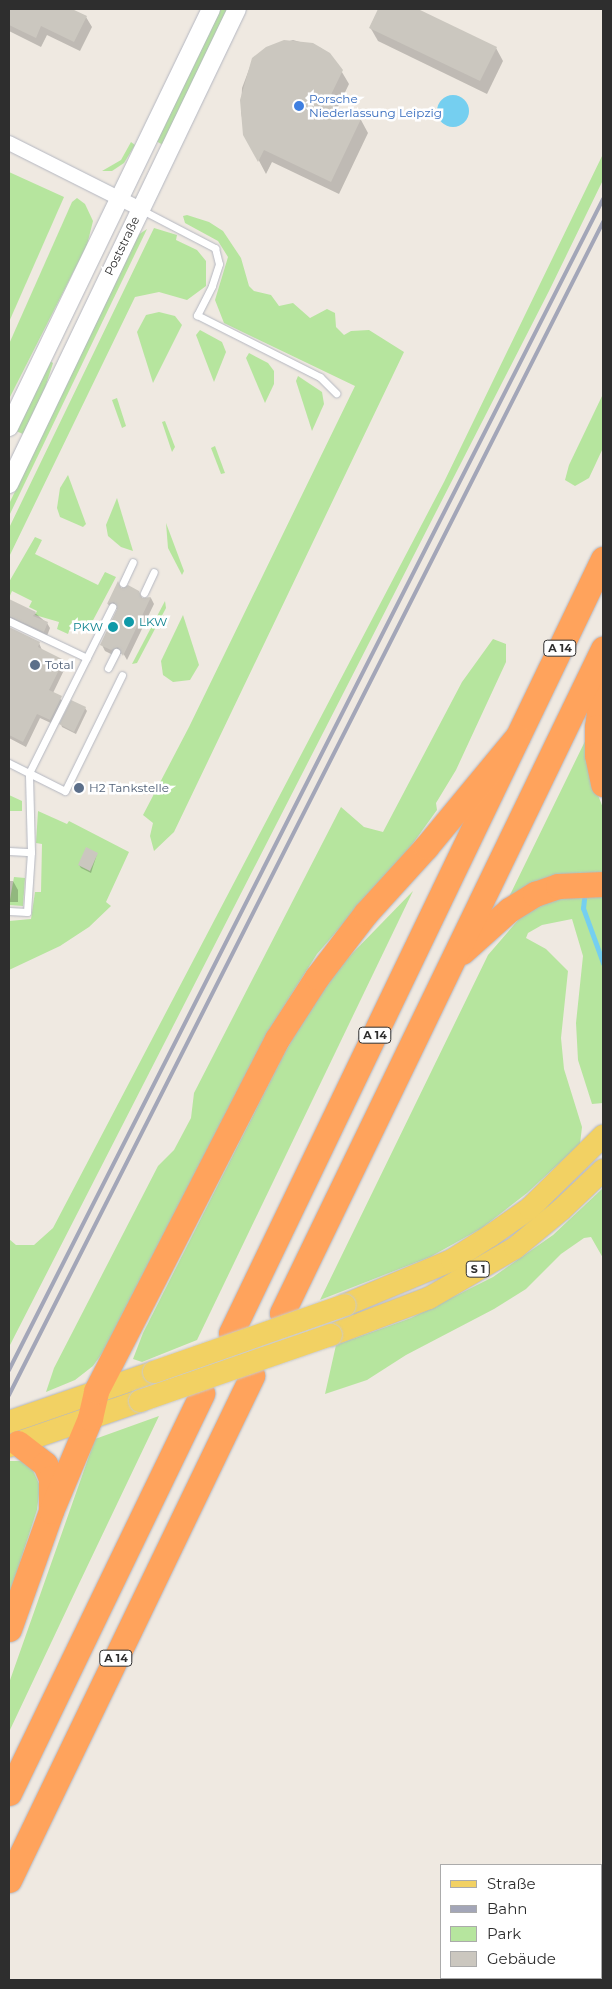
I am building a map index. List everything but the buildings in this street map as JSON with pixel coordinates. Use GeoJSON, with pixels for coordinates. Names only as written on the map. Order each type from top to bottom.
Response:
{"type":"FeatureCollection","features":[{"type":"Feature","properties":{"kind":"highway","name":"A 14"},"geometry":{"type":"LineString","coordinates":[[231,1333],[603,559]]}},
{"type":"Feature","properties":{"kind":"highway","name":"A 14"},"geometry":{"type":"LineString","coordinates":[[282,1314],[603,650]]}},
{"type":"Feature","properties":{"kind":"highway"},"geometry":{"type":"LineString","coordinates":[[603,684],[597,755],[603,784]]}},
{"type":"Feature","properties":{"kind":"highway"},"geometry":{"type":"LineString","coordinates":[[9,1629],[51,1512],[90,1418],[96,1391],[277,1039],[316,977],[366,913],[426,847],[517,737]]}},
{"type":"Feature","properties":{"kind":"highway"},"geometry":{"type":"LineString","coordinates":[[453,961],[509,910],[535,894],[558,886],[603,884]]}},
{"type":"Feature","properties":{"kind":"highway","name":"A 14"},"geometry":{"type":"LineString","coordinates":[[9,1880],[252,1376]]}},
{"type":"Feature","properties":{"kind":"highway","name":"A 14"},"geometry":{"type":"LineString","coordinates":[[9,1793],[202,1393]]}},
{"type":"Feature","properties":{"kind":"highway"},"geometry":{"type":"LineString","coordinates":[[12,1437],[42,1447],[51,1478],[51,1512]]}},
{"type":"Feature","properties":{"kind":"main road","name":"S 1"},"geometry":{"type":"LineString","coordinates":[[12,1437],[46,1409],[345,1305],[452,1260],[530,1208],[603,1136]]}},
{"type":"Feature","properties":{"kind":"main road","name":"S 1"},"geometry":{"type":"LineString","coordinates":[[42,1447],[90,1418],[331,1335],[430,1298],[514,1248],[561,1210],[603,1170]]}},
{"type":"Feature","properties":{"kind":"street","name":"Poststraße"},"geometry":{"type":"LineString","coordinates":[[9,427],[211,9]]}},
{"type":"Feature","properties":{"kind":"street","name":"Poststraße"},"geometry":{"type":"LineString","coordinates":[[9,484],[237,9]]}},
{"type":"Feature","properties":{"kind":"street"},"geometry":{"type":"LineString","coordinates":[[9,142],[140,209]]}},
{"type":"Feature","properties":{"kind":"lane"},"geometry":{"type":"LineString","coordinates":[[140,209],[215,248],[219,264],[212,286],[197,314],[320,376],[336,393]]}},
{"type":"Feature","properties":{"kind":"lane"},"geometry":{"type":"LineString","coordinates":[[123,583],[133,562]]}},
{"type":"Feature","properties":{"kind":"lane"},"geometry":{"type":"LineString","coordinates":[[144,593],[154,572]]}},
{"type":"Feature","properties":{"kind":"lane"},"geometry":{"type":"LineString","coordinates":[[9,911],[27,912],[31,852],[29,773],[112,607]]}},
{"type":"Feature","properties":{"kind":"lane"},"geometry":{"type":"LineString","coordinates":[[9,621],[87,658]]}},
{"type":"Feature","properties":{"kind":"lane"},"geometry":{"type":"LineString","coordinates":[[108,668],[116,652]]}},
{"type":"Feature","properties":{"kind":"lane"},"geometry":{"type":"LineString","coordinates":[[9,763],[65,791],[122,675]]}},
{"type":"Feature","properties":{"kind":"lane"},"geometry":{"type":"LineString","coordinates":[[9,850],[31,852]]}},
{"type":"Feature","properties":{"kind":"green space"},"geometry":{"type":"Polygon","coordinates":[[[220,9],[228,9],[163,145],[156,141],[220,9]]]}},
{"type":"Feature","properties":{"kind":"green space"},"geometry":{"type":"Polygon","coordinates":[[[131,142],[135,145],[124,163],[112,171],[102,171],[121,160],[131,142]]]}},
{"type":"Feature","properties":{"kind":"green space"},"geometry":{"type":"Polygon","coordinates":[[[603,154],[603,180],[549,291],[9,1347],[9,1239],[16,1245],[34,1245],[53,1228],[444,482],[603,154]]]}},
{"type":"Feature","properties":{"kind":"green space"},"geometry":{"type":"Polygon","coordinates":[[[9,172],[64,197],[9,322],[9,172]]]}},
{"type":"Feature","properties":{"kind":"green space"},"geometry":{"type":"Polygon","coordinates":[[[77,198],[85,204],[93,221],[87,245],[9,399],[9,344],[72,202],[77,198]]]}},
{"type":"Feature","properties":{"kind":"green space"},"geometry":{"type":"Polygon","coordinates":[[[187,215],[209,222],[223,231],[241,258],[249,286],[254,291],[271,295],[279,306],[293,303],[310,318],[327,309],[335,313],[336,327],[344,335],[351,331],[369,330],[404,352],[174,832],[154,851],[150,836],[153,823],[143,815],[189,727],[355,386],[224,323],[215,300],[228,257],[218,241],[185,223],[183,216],[187,215]]]}},
{"type":"Feature","properties":{"kind":"green space"},"geometry":{"type":"Polygon","coordinates":[[[154,228],[177,235],[176,240],[197,250],[206,261],[206,286],[187,300],[159,292],[135,297],[9,557],[9,528],[154,228]]]}},
{"type":"Feature","properties":{"kind":"green space"},"geometry":{"type":"Polygon","coordinates":[[[147,229],[9,516],[9,504],[138,235],[147,229]]]}},
{"type":"Feature","properties":{"kind":"green space"},"geometry":{"type":"Polygon","coordinates":[[[159,312],[175,316],[182,325],[153,383],[137,332],[146,315],[159,312]]]}},
{"type":"Feature","properties":{"kind":"green space"},"geometry":{"type":"Polygon","coordinates":[[[200,330],[222,342],[226,352],[214,382],[196,335],[200,330]]]}},
{"type":"Feature","properties":{"kind":"green space"},"geometry":{"type":"Polygon","coordinates":[[[249,353],[268,363],[274,371],[274,384],[265,403],[246,358],[249,353]]]}},
{"type":"Feature","properties":{"kind":"green space"},"geometry":{"type":"Polygon","coordinates":[[[50,361],[53,363],[45,388],[23,434],[16,431],[50,361]]]}},
{"type":"Feature","properties":{"kind":"green space"},"geometry":{"type":"Polygon","coordinates":[[[298,376],[322,392],[324,404],[312,431],[296,381],[298,376]]]}},
{"type":"Feature","properties":{"kind":"green space"},"geometry":{"type":"Polygon","coordinates":[[[603,394],[603,448],[589,478],[575,486],[565,480],[569,465],[603,394]]]}},
{"type":"Feature","properties":{"kind":"green space"},"geometry":{"type":"Polygon","coordinates":[[[117,398],[126,426],[122,428],[112,400],[117,398]]]}},
{"type":"Feature","properties":{"kind":"green space"},"geometry":{"type":"Polygon","coordinates":[[[165,421],[175,447],[172,452],[162,422],[165,421]]]}},
{"type":"Feature","properties":{"kind":"green space"},"geometry":{"type":"Polygon","coordinates":[[[215,446],[225,473],[221,474],[211,448],[215,446]]]}},
{"type":"Feature","properties":{"kind":"green space"},"geometry":{"type":"Polygon","coordinates":[[[68,475],[86,524],[83,527],[60,517],[57,508],[60,488],[68,475]]]}},
{"type":"Feature","properties":{"kind":"green space"},"geometry":{"type":"Polygon","coordinates":[[[117,498],[133,551],[121,547],[108,536],[106,525],[117,498]]]}},
{"type":"Feature","properties":{"kind":"green space"},"geometry":{"type":"Polygon","coordinates":[[[166,523],[184,571],[182,575],[168,548],[166,523]]]}},
{"type":"Feature","properties":{"kind":"green space"},"geometry":{"type":"Polygon","coordinates":[[[35,537],[42,540],[35,554],[98,585],[105,572],[116,577],[91,624],[73,620],[68,634],[57,629],[59,622],[35,615],[37,611],[29,607],[32,601],[12,591],[9,598],[9,582],[35,537]]]}},
{"type":"Feature","properties":{"kind":"green space"},"geometry":{"type":"Polygon","coordinates":[[[165,601],[166,608],[137,663],[132,664],[165,601]]]}},
{"type":"Feature","properties":{"kind":"green space"},"geometry":{"type":"Polygon","coordinates":[[[183,615],[199,665],[190,680],[173,682],[163,675],[161,661],[183,615]]]}},
{"type":"Feature","properties":{"kind":"green space"},"geometry":{"type":"Polygon","coordinates":[[[493,639],[506,644],[506,662],[456,770],[436,803],[437,810],[411,846],[317,954],[269,1030],[106,1348],[93,1366],[75,1380],[46,1392],[54,1368],[158,1166],[174,1150],[191,1118],[194,1093],[341,807],[364,827],[383,832],[462,682],[493,639]]]}},
{"type":"Feature","properties":{"kind":"green space"},"geometry":{"type":"Polygon","coordinates":[[[590,731],[598,795],[603,808],[603,875],[507,901],[590,731]]]}},
{"type":"Feature","properties":{"kind":"green space"},"geometry":{"type":"Polygon","coordinates":[[[9,795],[22,801],[22,811],[9,811],[9,795]]]}},
{"type":"Feature","properties":{"kind":"green space"},"geometry":{"type":"Polygon","coordinates":[[[38,811],[67,824],[69,821],[129,852],[106,902],[111,906],[89,927],[60,946],[9,970],[9,921],[31,919],[35,892],[41,892],[42,844],[36,843],[38,811]]]}},
{"type":"Feature","properties":{"kind":"green space"},"geometry":{"type":"Polygon","coordinates":[[[14,877],[25,878],[23,906],[9,905],[14,877]]]}},
{"type":"Feature","properties":{"kind":"green space"},"geometry":{"type":"Polygon","coordinates":[[[413,891],[197,1340],[142,1362],[133,1359],[143,1333],[284,1054],[309,1010],[342,964],[413,891]]]}},
{"type":"Feature","properties":{"kind":"green space"},"geometry":{"type":"Polygon","coordinates":[[[572,894],[603,896],[603,1103],[592,1104],[578,1060],[576,1023],[583,956],[572,919],[542,925],[528,933],[526,938],[546,949],[568,971],[561,1038],[564,1069],[582,1127],[580,1144],[527,1193],[482,1228],[430,1257],[320,1300],[488,955],[519,919],[543,902],[572,894]]]}},
{"type":"Feature","properties":{"kind":"green space"},"geometry":{"type":"Polygon","coordinates":[[[603,1188],[603,1258],[591,1237],[584,1238],[561,1254],[526,1289],[494,1309],[406,1355],[367,1380],[325,1394],[336,1345],[411,1318],[493,1277],[553,1235],[603,1188]]]}},
{"type":"Feature","properties":{"kind":"green space"},"geometry":{"type":"Polygon","coordinates":[[[159,1416],[9,1732],[9,1683],[95,1439],[159,1416]]]}},
{"type":"Feature","properties":{"kind":"green space"},"geometry":{"type":"Polygon","coordinates":[[[9,1461],[22,1461],[31,1466],[40,1486],[37,1510],[9,1596],[9,1461]]]}},
{"type":"Feature","properties":{"kind":"water"},"geometry":{"type":"Polygon","coordinates":[[[453,95],[464,100],[469,111],[464,122],[453,127],[442,122],[437,111],[442,100],[453,95]]]}},
{"type":"Feature","properties":{"kind":"waterway"},"geometry":{"type":"LineString","coordinates":[[584,899],[583,908],[603,963]]}},
{"type":"Feature","properties":{"kind":"railway"},"geometry":{"type":"LineString","coordinates":[[9,1370],[603,199]]}},
{"type":"Feature","properties":{"kind":"railway"},"geometry":{"type":"LineString","coordinates":[[9,1395],[603,222]]}},
{"type":"Feature","properties":{"kind":"place","name":"Porsche Niederlassung Leipzig"},"geometry":{"type":"Point","coordinates":[299,106]}},
{"type":"Feature","properties":{"kind":"place","name":"LKW"},"geometry":{"type":"Point","coordinates":[129,622]}},
{"type":"Feature","properties":{"kind":"place","name":"PKW"},"geometry":{"type":"Point","coordinates":[113,627]}},
{"type":"Feature","properties":{"kind":"place","name":"Total"},"geometry":{"type":"Point","coordinates":[35,665]}},
{"type":"Feature","properties":{"kind":"place","name":"H2 Tankstelle"},"geometry":{"type":"Point","coordinates":[79,788]}}]}
